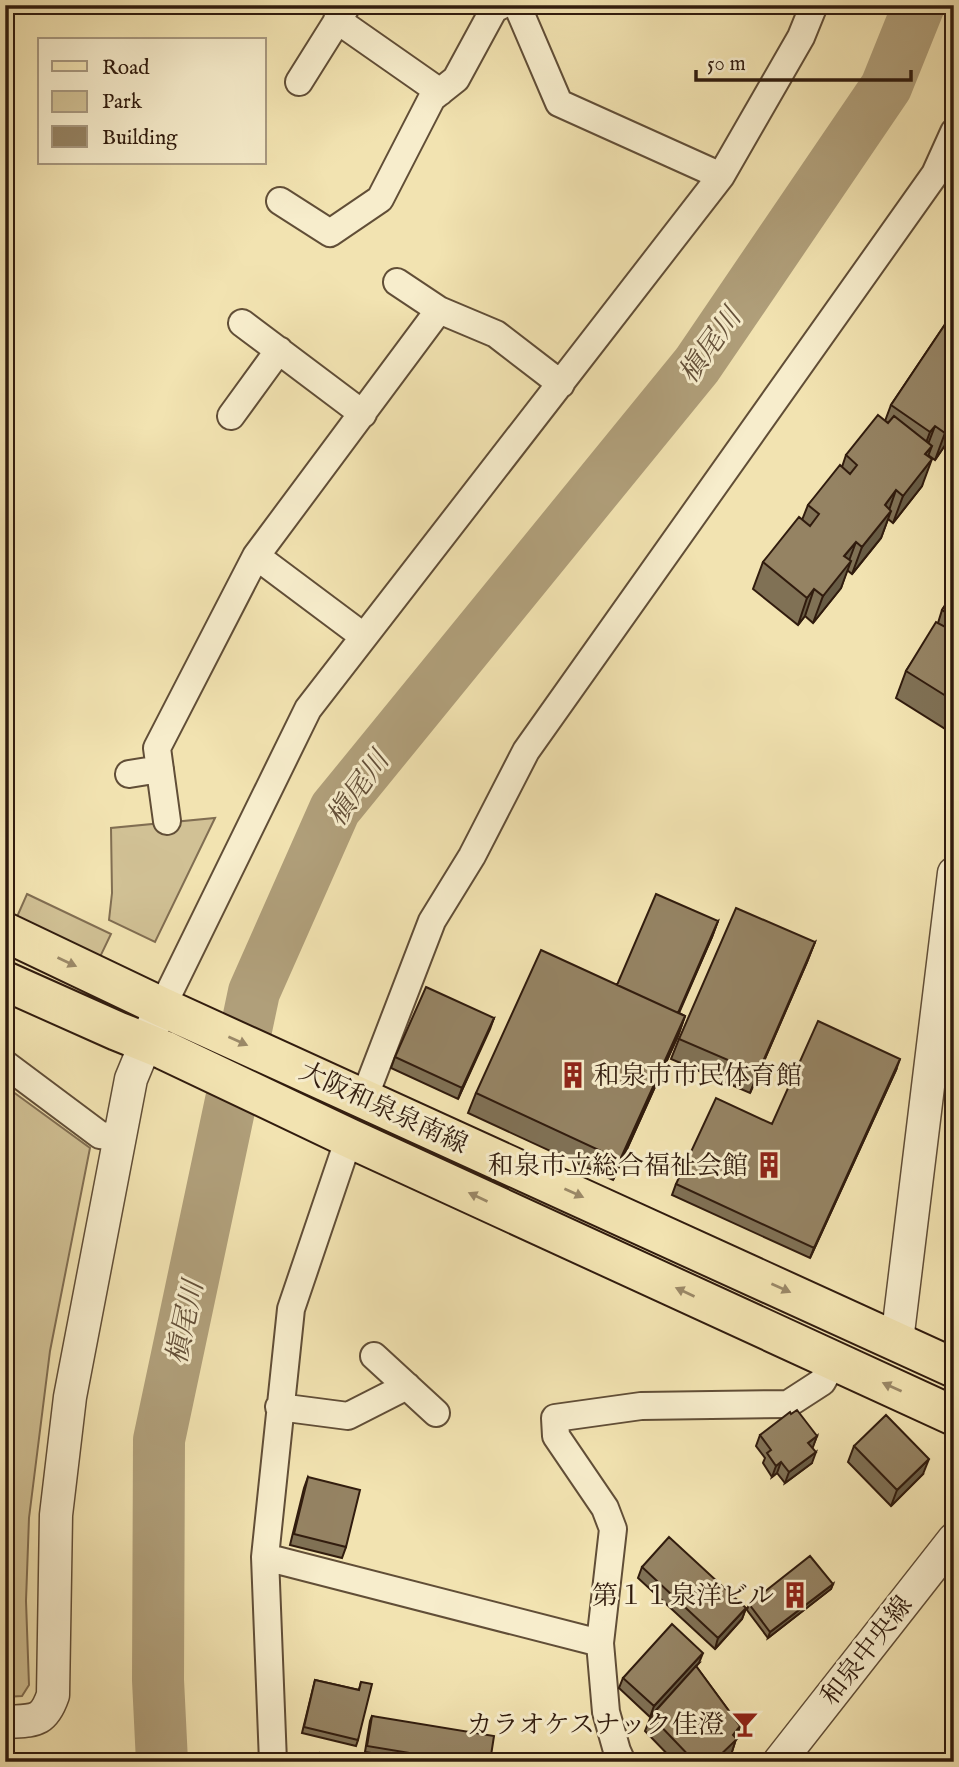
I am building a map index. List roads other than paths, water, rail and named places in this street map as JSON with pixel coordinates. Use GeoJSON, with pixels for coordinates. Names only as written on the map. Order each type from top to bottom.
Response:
{"type":"FeatureCollection","features":[{"type":"Feature","properties":{"kind":"main road","name":"大阪和泉泉南線"},"geometry":{"type":"LineString","coordinates":[[5,932],[954,1368]]}},
{"type":"Feature","properties":{"kind":"main road","name":"大阪和泉泉南線"},"geometry":{"type":"LineString","coordinates":[[5,981],[155,1046],[954,1416]]}},
{"type":"Feature","properties":{"kind":"street"},"geometry":{"type":"LineString","coordinates":[[280,201],[330,233],[380,199],[432,98],[456,79],[494,9],[502,5]]}},
{"type":"Feature","properties":{"kind":"street"},"geometry":{"type":"LineString","coordinates":[[517,5],[559,103],[721,176]]}},
{"type":"Feature","properties":{"kind":"street"},"geometry":{"type":"LineString","coordinates":[[5,1722],[36,1720],[47,1712],[53,1695],[56,1515],[70,1397],[131,1079],[155,1046],[169,1009],[307,709],[721,176],[801,37],[814,5]]}},
{"type":"Feature","properties":{"kind":"street"},"geometry":{"type":"LineString","coordinates":[[299,82],[342,13],[440,92]]}},
{"type":"Feature","properties":{"kind":"street"},"geometry":{"type":"LineString","coordinates":[[360,1096],[432,920],[472,856],[526,751],[935,174],[954,132]]}},
{"type":"Feature","properties":{"kind":"street"},"geometry":{"type":"LineString","coordinates":[[397,282],[439,310],[496,334],[561,384]]}},
{"type":"Feature","properties":{"kind":"street"},"geometry":{"type":"LineString","coordinates":[[167,821],[157,748],[256,556],[439,310]]}},
{"type":"Feature","properties":{"kind":"street"},"geometry":{"type":"LineString","coordinates":[[242,323],[363,415]]}},
{"type":"Feature","properties":{"kind":"street"},"geometry":{"type":"LineString","coordinates":[[231,416],[279,350]]}},
{"type":"Feature","properties":{"kind":"street"},"geometry":{"type":"LineString","coordinates":[[256,556],[363,636]]}},
{"type":"Feature","properties":{"kind":"street"},"geometry":{"type":"LineString","coordinates":[[129,774],[160,769]]}},
{"type":"Feature","properties":{"kind":"street"},"geometry":{"type":"LineString","coordinates":[[897,1341],[954,873]]}},
{"type":"Feature","properties":{"kind":"street"},"geometry":{"type":"LineString","coordinates":[[5,1063],[100,1135],[119,1138]]}},
{"type":"Feature","properties":{"kind":"street"},"geometry":{"type":"LineString","coordinates":[[272,1762],[265,1557],[279,1407],[291,1309],[344,1135]]}},
{"type":"Feature","properties":{"kind":"street"},"geometry":{"type":"LineString","coordinates":[[374,1356],[436,1413]]}},
{"type":"Feature","properties":{"kind":"street"},"geometry":{"type":"LineString","coordinates":[[622,1762],[606,1712],[600,1643],[613,1530],[605,1508],[556,1436],[555,1418],[641,1406],[788,1404],[822,1382],[834,1362]]}},
{"type":"Feature","properties":{"kind":"street"},"geometry":{"type":"LineString","coordinates":[[279,1407],[348,1416],[407,1386]]}},
{"type":"Feature","properties":{"kind":"street","name":"和泉中央線"},"geometry":{"type":"LineString","coordinates":[[779,1762],[954,1539]]}},
{"type":"Feature","properties":{"kind":"street"},"geometry":{"type":"LineString","coordinates":[[265,1557],[600,1643]]}},
{"type":"Feature","properties":{"kind":"waterway","name":"槇尾川"},"geometry":{"type":"LineString","coordinates":[[162,1762],[158,1680],[159,1440],[254,992],[335,809],[697,365],[886,87],[919,5]]}},
{"type":"Feature","properties":{"kind":"place","name":"和泉市市民体育館"},"geometry":{"type":"Point","coordinates":[573,1075]}},
{"type":"Feature","properties":{"kind":"place","name":"和泉市立総合福祉会館"},"geometry":{"type":"Point","coordinates":[769,1165]}},
{"type":"Feature","properties":{"kind":"place","name":"第１１泉洋ビル"},"geometry":{"type":"Point","coordinates":[795,1595]}},
{"type":"Feature","properties":{"kind":"place","name":"カラオケスナック佳澄"},"geometry":{"type":"Point","coordinates":[745,1724]}}]}
